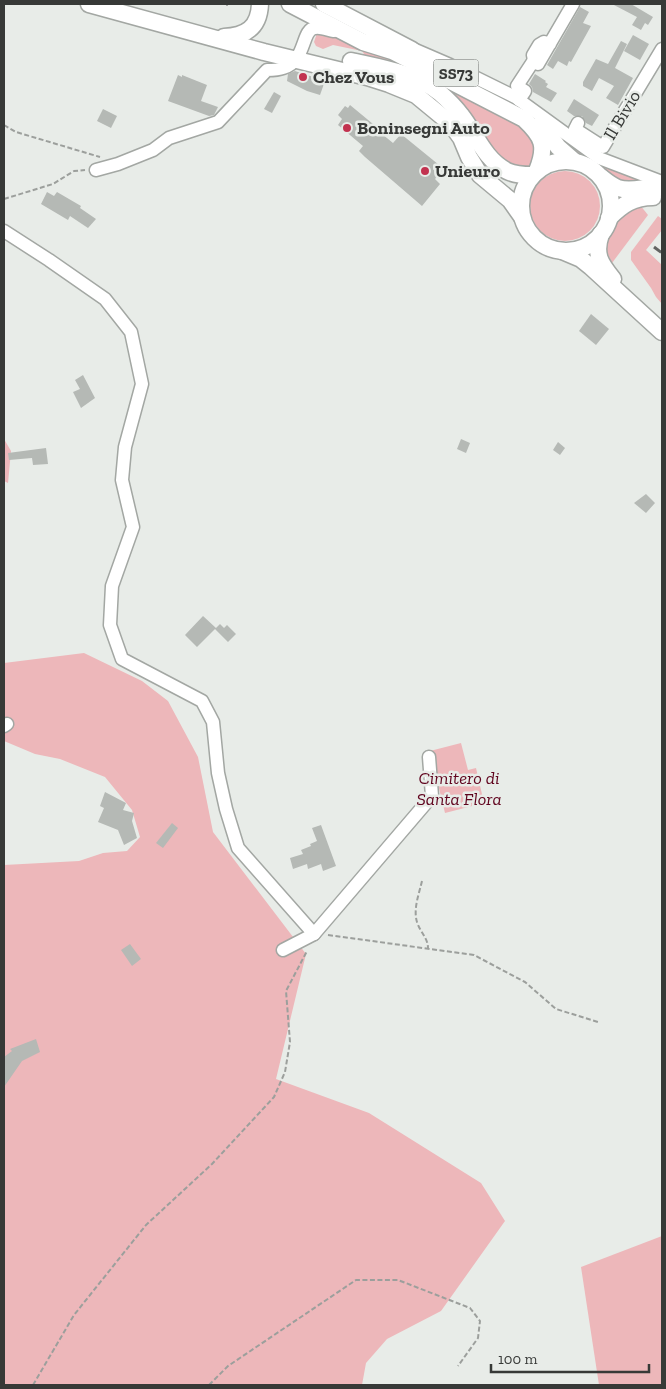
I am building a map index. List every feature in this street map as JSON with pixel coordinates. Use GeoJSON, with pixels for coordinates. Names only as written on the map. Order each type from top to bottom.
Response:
{"type":"FeatureCollection","features":[{"type":"Feature","properties":{"kind":"main road"},"geometry":{"type":"LineString","coordinates":[[89,4],[217,38],[357,68],[407,74],[439,92],[462,116],[483,150],[498,165],[508,171],[519,174],[535,173],[555,162],[574,161]]}},
{"type":"Feature","properties":{"kind":"main road"},"geometry":{"type":"LineString","coordinates":[[217,38],[247,33],[258,17],[260,4]]}},
{"type":"Feature","properties":{"kind":"main road","name":"SS73"},"geometry":{"type":"LineString","coordinates":[[290,4],[363,42],[397,48],[513,102],[543,126],[558,147],[574,161],[588,167],[600,177]]}},
{"type":"Feature","properties":{"kind":"main road"},"geometry":{"type":"LineString","coordinates":[[307,4],[397,48]]}},
{"type":"Feature","properties":{"kind":"main road","name":"SS73"},"geometry":{"type":"LineString","coordinates":[[324,4],[397,48],[524,119],[534,129],[543,146],[543,156],[522,194],[520,206],[522,217]]}},
{"type":"Feature","properties":{"kind":"main road"},"geometry":{"type":"LineString","coordinates":[[357,68],[416,96],[440,113],[450,123],[460,138],[469,158],[480,174],[510,200],[522,217],[527,229],[536,240],[547,247],[581,259],[662,332]]}},
{"type":"Feature","properties":{"kind":"main road"},"geometry":{"type":"LineString","coordinates":[[600,177],[616,188],[621,189],[662,188]]}},
{"type":"Feature","properties":{"kind":"main road"},"geometry":{"type":"LineString","coordinates":[[600,177],[608,190],[609,218]]}},
{"type":"Feature","properties":{"kind":"main road"},"geometry":{"type":"LineString","coordinates":[[629,301],[606,271],[599,257],[597,246],[609,218],[620,206],[641,197],[662,199]]}},
{"type":"Feature","properties":{"kind":"main road"},"geometry":{"type":"LineString","coordinates":[[560,251],[575,250],[589,244],[601,234]]}},
{"type":"Feature","properties":{"kind":"street"},"geometry":{"type":"LineString","coordinates":[[519,100],[525,91],[517,86],[534,60],[533,55],[539,45],[544,42],[550,44],[573,4]]}},
{"type":"Feature","properties":{"kind":"street"},"geometry":{"type":"LineString","coordinates":[[96,170],[118,164],[153,150],[169,138],[218,122],[267,70],[284,68],[299,55],[309,30],[315,28],[345,33]]}},
{"type":"Feature","properties":{"kind":"street"},"geometry":{"type":"LineString","coordinates":[[397,48],[450,65],[519,100],[599,158],[662,182]]}},
{"type":"Feature","properties":{"kind":"street","name":"Il Bivio"},"geometry":{"type":"LineString","coordinates":[[578,123],[575,129],[604,147],[662,49]]}},
{"type":"Feature","properties":{"kind":"street"},"geometry":{"type":"LineString","coordinates":[[4,231],[105,299],[131,332],[142,384],[125,447],[122,480],[133,527],[112,586],[110,625],[122,659],[202,701],[213,722],[218,773],[226,809],[238,848],[314,934]]}},
{"type":"Feature","properties":{"kind":"street"},"geometry":{"type":"LineString","coordinates":[[283,950],[314,934],[432,796],[429,758]]}},
{"type":"Feature","properties":{"kind":"path"},"geometry":{"type":"LineString","coordinates":[[4,125],[16,132],[103,158],[96,170],[74,171],[53,184],[4,199]]}},
{"type":"Feature","properties":{"kind":"path"},"geometry":{"type":"LineString","coordinates":[[422,881],[415,912],[418,923],[428,942],[428,948]]}},
{"type":"Feature","properties":{"kind":"path"},"geometry":{"type":"LineString","coordinates":[[33,1385],[74,1315],[146,1225],[212,1164],[274,1097],[285,1072],[290,1042],[286,991],[310,946],[314,934],[428,948],[474,956],[525,982],[556,1009],[598,1022]]}},
{"type":"Feature","properties":{"kind":"path"},"geometry":{"type":"LineString","coordinates":[[209,1385],[228,1366],[356,1280],[398,1280],[470,1308],[480,1321],[478,1338],[458,1366]]}},
{"type":"Feature","properties":{"kind":"green space"},"geometry":{"type":"Polygon","coordinates":[[[317,33],[348,39],[459,91],[528,131],[537,145],[533,165],[524,171],[501,161],[465,114],[370,63],[362,51],[333,45],[323,49],[316,46],[314,42],[317,33]]]}},
{"type":"Feature","properties":{"kind":"green space"},"geometry":{"type":"Polygon","coordinates":[[[551,126],[649,181],[647,184],[615,181],[589,158],[578,155],[570,150],[551,126]]]}},
{"type":"Feature","properties":{"kind":"green space"},"geometry":{"type":"Polygon","coordinates":[[[565,171],[578,174],[590,181],[597,193],[600,206],[597,219],[590,231],[578,238],[565,241],[552,238],[540,231],[533,219],[530,206],[533,193],[540,181],[552,174],[565,171]]]}},
{"type":"Feature","properties":{"kind":"green space"},"geometry":{"type":"Polygon","coordinates":[[[640,205],[648,215],[612,263],[605,248],[606,240],[620,215],[640,205]]]}},
{"type":"Feature","properties":{"kind":"green space"},"geometry":{"type":"Polygon","coordinates":[[[658,216],[662,219],[662,230],[646,250],[662,265],[662,304],[631,260],[631,252],[658,216]]]}},
{"type":"Feature","properties":{"kind":"green space"},"geometry":{"type":"Polygon","coordinates":[[[4,439],[11,451],[8,483],[4,481],[4,439]]]}},
{"type":"Feature","properties":{"kind":"green space"},"geometry":{"type":"Polygon","coordinates":[[[84,653],[142,681],[168,701],[198,757],[213,832],[306,954],[276,1079],[369,1113],[481,1183],[505,1221],[441,1311],[387,1339],[366,1363],[362,1385],[4,1385],[4,865],[79,861],[103,853],[127,851],[140,837],[132,810],[105,777],[60,759],[35,754],[4,741],[4,663],[84,653]]]}},
{"type":"Feature","properties":{"kind":"green space","name":"Cimitero di Santa Flora"},"geometry":{"type":"Polygon","coordinates":[[[461,743],[468,770],[476,768],[484,803],[445,813],[430,751],[461,743]]]}},
{"type":"Feature","properties":{"kind":"green space"},"geometry":{"type":"Polygon","coordinates":[[[662,1236],[662,1385],[599,1385],[581,1267],[662,1236]]]}},
{"type":"Feature","properties":{"kind":"building"},"geometry":{"type":"Polygon","coordinates":[[[612,4],[631,4],[653,17],[648,25],[645,23],[641,30],[632,25],[637,17],[612,4]]]}},
{"type":"Feature","properties":{"kind":"building"},"geometry":{"type":"Polygon","coordinates":[[[580,7],[589,12],[583,23],[591,26],[571,62],[569,61],[567,66],[558,61],[553,69],[547,65],[580,7]]]}},
{"type":"Feature","properties":{"kind":"building"},"geometry":{"type":"Polygon","coordinates":[[[633,35],[649,44],[640,60],[624,51],[633,35]]]}},
{"type":"Feature","properties":{"kind":"building"},"geometry":{"type":"Polygon","coordinates":[[[621,41],[627,44],[615,68],[633,78],[618,105],[606,98],[614,86],[599,78],[592,91],[583,86],[583,82],[596,59],[608,64],[621,41]]]}},
{"type":"Feature","properties":{"kind":"building"},"geometry":{"type":"Polygon","coordinates":[[[295,71],[325,81],[320,95],[287,81],[288,74],[295,71]]]}},
{"type":"Feature","properties":{"kind":"building"},"geometry":{"type":"Polygon","coordinates":[[[535,74],[546,81],[548,84],[546,87],[557,93],[551,102],[533,92],[529,84],[535,74]]]}},
{"type":"Feature","properties":{"kind":"building"},"geometry":{"type":"Polygon","coordinates":[[[178,75],[207,85],[201,101],[218,107],[214,115],[209,116],[168,101],[178,75]]]}},
{"type":"Feature","properties":{"kind":"building"},"geometry":{"type":"Polygon","coordinates":[[[274,92],[281,96],[272,113],[264,109],[274,92]]]}},
{"type":"Feature","properties":{"kind":"building"},"geometry":{"type":"Polygon","coordinates":[[[574,99],[599,115],[592,126],[586,123],[582,116],[574,116],[567,111],[574,99]]]}},
{"type":"Feature","properties":{"kind":"building"},"geometry":{"type":"Polygon","coordinates":[[[350,105],[393,143],[401,134],[444,169],[435,179],[440,184],[422,206],[365,157],[359,151],[363,146],[338,125],[342,119],[338,115],[345,106],[348,108],[350,105]]]}},
{"type":"Feature","properties":{"kind":"building"},"geometry":{"type":"Polygon","coordinates":[[[103,109],[117,116],[111,128],[97,121],[103,109]]]}},
{"type":"Feature","properties":{"kind":"building"},"geometry":{"type":"Polygon","coordinates":[[[47,192],[54,196],[57,192],[81,206],[80,208],[96,219],[88,228],[70,216],[68,220],[41,204],[47,192]]]}},
{"type":"Feature","properties":{"kind":"building"},"geometry":{"type":"Polygon","coordinates":[[[591,314],[609,329],[596,345],[579,331],[591,314]]]}},
{"type":"Feature","properties":{"kind":"building"},"geometry":{"type":"Polygon","coordinates":[[[83,375],[95,398],[81,408],[73,392],[80,389],[75,380],[83,375]]]}},
{"type":"Feature","properties":{"kind":"building"},"geometry":{"type":"Polygon","coordinates":[[[461,439],[470,443],[466,453],[457,449],[461,439]]]}},
{"type":"Feature","properties":{"kind":"building"},"geometry":{"type":"Polygon","coordinates":[[[558,442],[565,448],[560,455],[553,450],[558,442]]]}},
{"type":"Feature","properties":{"kind":"building"},"geometry":{"type":"Polygon","coordinates":[[[46,448],[48,464],[33,465],[32,458],[9,460],[8,453],[46,448]]]}},
{"type":"Feature","properties":{"kind":"building"},"geometry":{"type":"Polygon","coordinates":[[[646,494],[655,503],[646,513],[634,503],[646,494]]]}},
{"type":"Feature","properties":{"kind":"building"},"geometry":{"type":"Polygon","coordinates":[[[203,616],[216,628],[220,624],[224,628],[227,625],[236,634],[228,642],[215,629],[197,647],[185,635],[203,616]]]}},
{"type":"Feature","properties":{"kind":"building"},"geometry":{"type":"Polygon","coordinates":[[[105,792],[126,803],[123,810],[134,813],[132,821],[137,838],[124,845],[118,830],[98,822],[104,808],[100,806],[105,792]]]}},
{"type":"Feature","properties":{"kind":"building"},"geometry":{"type":"Polygon","coordinates":[[[172,823],[178,828],[163,848],[156,843],[172,823]]]}},
{"type":"Feature","properties":{"kind":"building"},"geometry":{"type":"Polygon","coordinates":[[[321,825],[336,866],[323,871],[321,864],[308,869],[307,864],[293,869],[290,858],[303,854],[301,850],[317,841],[312,828],[321,825]]]}},
{"type":"Feature","properties":{"kind":"building"},"geometry":{"type":"Polygon","coordinates":[[[130,944],[141,959],[132,966],[121,950],[130,944]]]}},
{"type":"Feature","properties":{"kind":"building"},"geometry":{"type":"Polygon","coordinates":[[[36,1039],[40,1052],[22,1061],[4,1087],[4,1057],[12,1051],[10,1049],[36,1039]]]}},
{"type":"Feature","properties":{"kind":"railway"},"geometry":{"type":"LineString","coordinates":[[654,247],[662,253]]}},
{"type":"Feature","properties":{"kind":"place","name":"Chez Vous"},"geometry":{"type":"Point","coordinates":[303,77]}},
{"type":"Feature","properties":{"kind":"place","name":"Boninsegni Auto"},"geometry":{"type":"Point","coordinates":[347,128]}},
{"type":"Feature","properties":{"kind":"place","name":"Unieuro"},"geometry":{"type":"Point","coordinates":[425,171]}}]}
